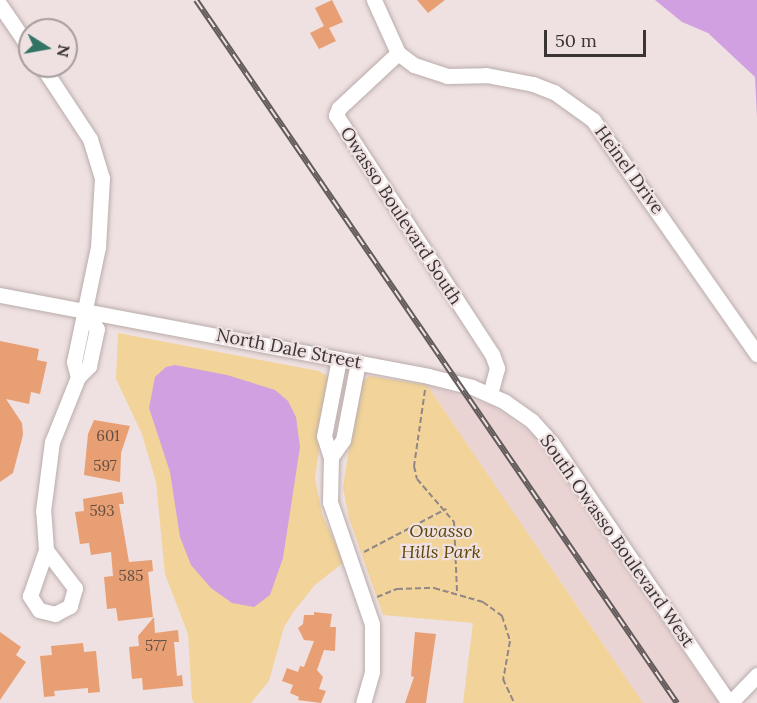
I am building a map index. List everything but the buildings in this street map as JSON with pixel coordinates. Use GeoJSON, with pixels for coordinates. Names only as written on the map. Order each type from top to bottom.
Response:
{"type":"FeatureCollection","features":[{"type":"Feature","properties":{"kind":"street"},"geometry":{"type":"LineString","coordinates":[[374,0],[398,52]]}},
{"type":"Feature","properties":{"kind":"street"},"geometry":{"type":"LineString","coordinates":[[0,5],[18,31]]}},
{"type":"Feature","properties":{"kind":"street","name":"Heinel Drive"},"geometry":{"type":"LineString","coordinates":[[398,52],[430,72],[508,77],[543,88],[575,106],[609,139],[757,354]]}},
{"type":"Feature","properties":{"kind":"street","name":"Owasso Boulevard South"},"geometry":{"type":"LineString","coordinates":[[398,52],[339,108],[336,116],[492,354],[497,368],[490,394]]}},
{"type":"Feature","properties":{"kind":"street"},"geometry":{"type":"LineString","coordinates":[[46,550],[42,518],[51,448],[78,377],[89,366],[97,329],[86,311],[98,248],[102,178],[90,139],[50,78]]}},
{"type":"Feature","properties":{"kind":"street","name":"North Dale Street"},"geometry":{"type":"LineString","coordinates":[[0,295],[428,376],[490,394]]}},
{"type":"Feature","properties":{"kind":"street"},"geometry":{"type":"LineString","coordinates":[[339,359],[324,436],[331,458],[330,502],[367,602],[374,646],[363,703]]}},
{"type":"Feature","properties":{"kind":"street"},"geometry":{"type":"LineString","coordinates":[[331,458],[343,440],[358,362]]}},
{"type":"Feature","properties":{"kind":"street","name":"South Owasso Boulevard West"},"geometry":{"type":"LineString","coordinates":[[490,394],[519,411],[548,438],[729,703]]}},
{"type":"Feature","properties":{"kind":"street"},"geometry":{"type":"LineString","coordinates":[[729,703],[757,675]]}},
{"type":"Feature","properties":{"kind":"path"},"geometry":{"type":"LineString","coordinates":[[428,376],[414,466],[417,479],[446,509],[454,522],[458,541],[457,592]]}},
{"type":"Feature","properties":{"kind":"path"},"geometry":{"type":"LineString","coordinates":[[350,559],[446,509]]}},
{"type":"Feature","properties":{"kind":"path"},"geometry":{"type":"LineString","coordinates":[[367,602],[414,587],[457,592],[483,602],[502,616],[509,627],[503,679],[514,703]]}},
{"type":"Feature","properties":{"kind":"shaded area"},"geometry":{"type":"Polygon","coordinates":[[[655,0],[757,0],[757,118],[755,77],[708,33],[682,22],[655,0]]]}},
{"type":"Feature","properties":{"kind":"shaded area"},"geometry":{"type":"Polygon","coordinates":[[[175,365],[227,375],[275,390],[288,401],[296,417],[300,447],[283,558],[270,595],[254,607],[232,603],[211,588],[191,565],[180,537],[170,472],[149,408],[155,377],[166,367],[175,365]]]}},
{"type":"Feature","properties":{"kind":"shaded area"},"geometry":{"type":"Polygon","coordinates":[[[427,385],[493,406],[536,437],[718,703],[643,703],[427,385]]]}},
{"type":"Feature","properties":{"kind":"green space"},"geometry":{"type":"Polygon","coordinates":[[[118,333],[319,371],[329,377],[315,478],[322,514],[344,562],[315,585],[294,611],[284,627],[269,681],[251,703],[194,703],[192,699],[188,634],[165,574],[156,482],[142,434],[116,379],[118,333]]]}},
{"type":"Feature","properties":{"kind":"green space","name":"Owasso Hills Park"},"geometry":{"type":"Polygon","coordinates":[[[370,376],[427,385],[643,703],[463,703],[473,623],[383,615],[349,518],[343,488],[358,390],[363,380],[370,376]]]}},
{"type":"Feature","properties":{"kind":"railway"},"geometry":{"type":"LineString","coordinates":[[196,0],[677,703]]}}]}
